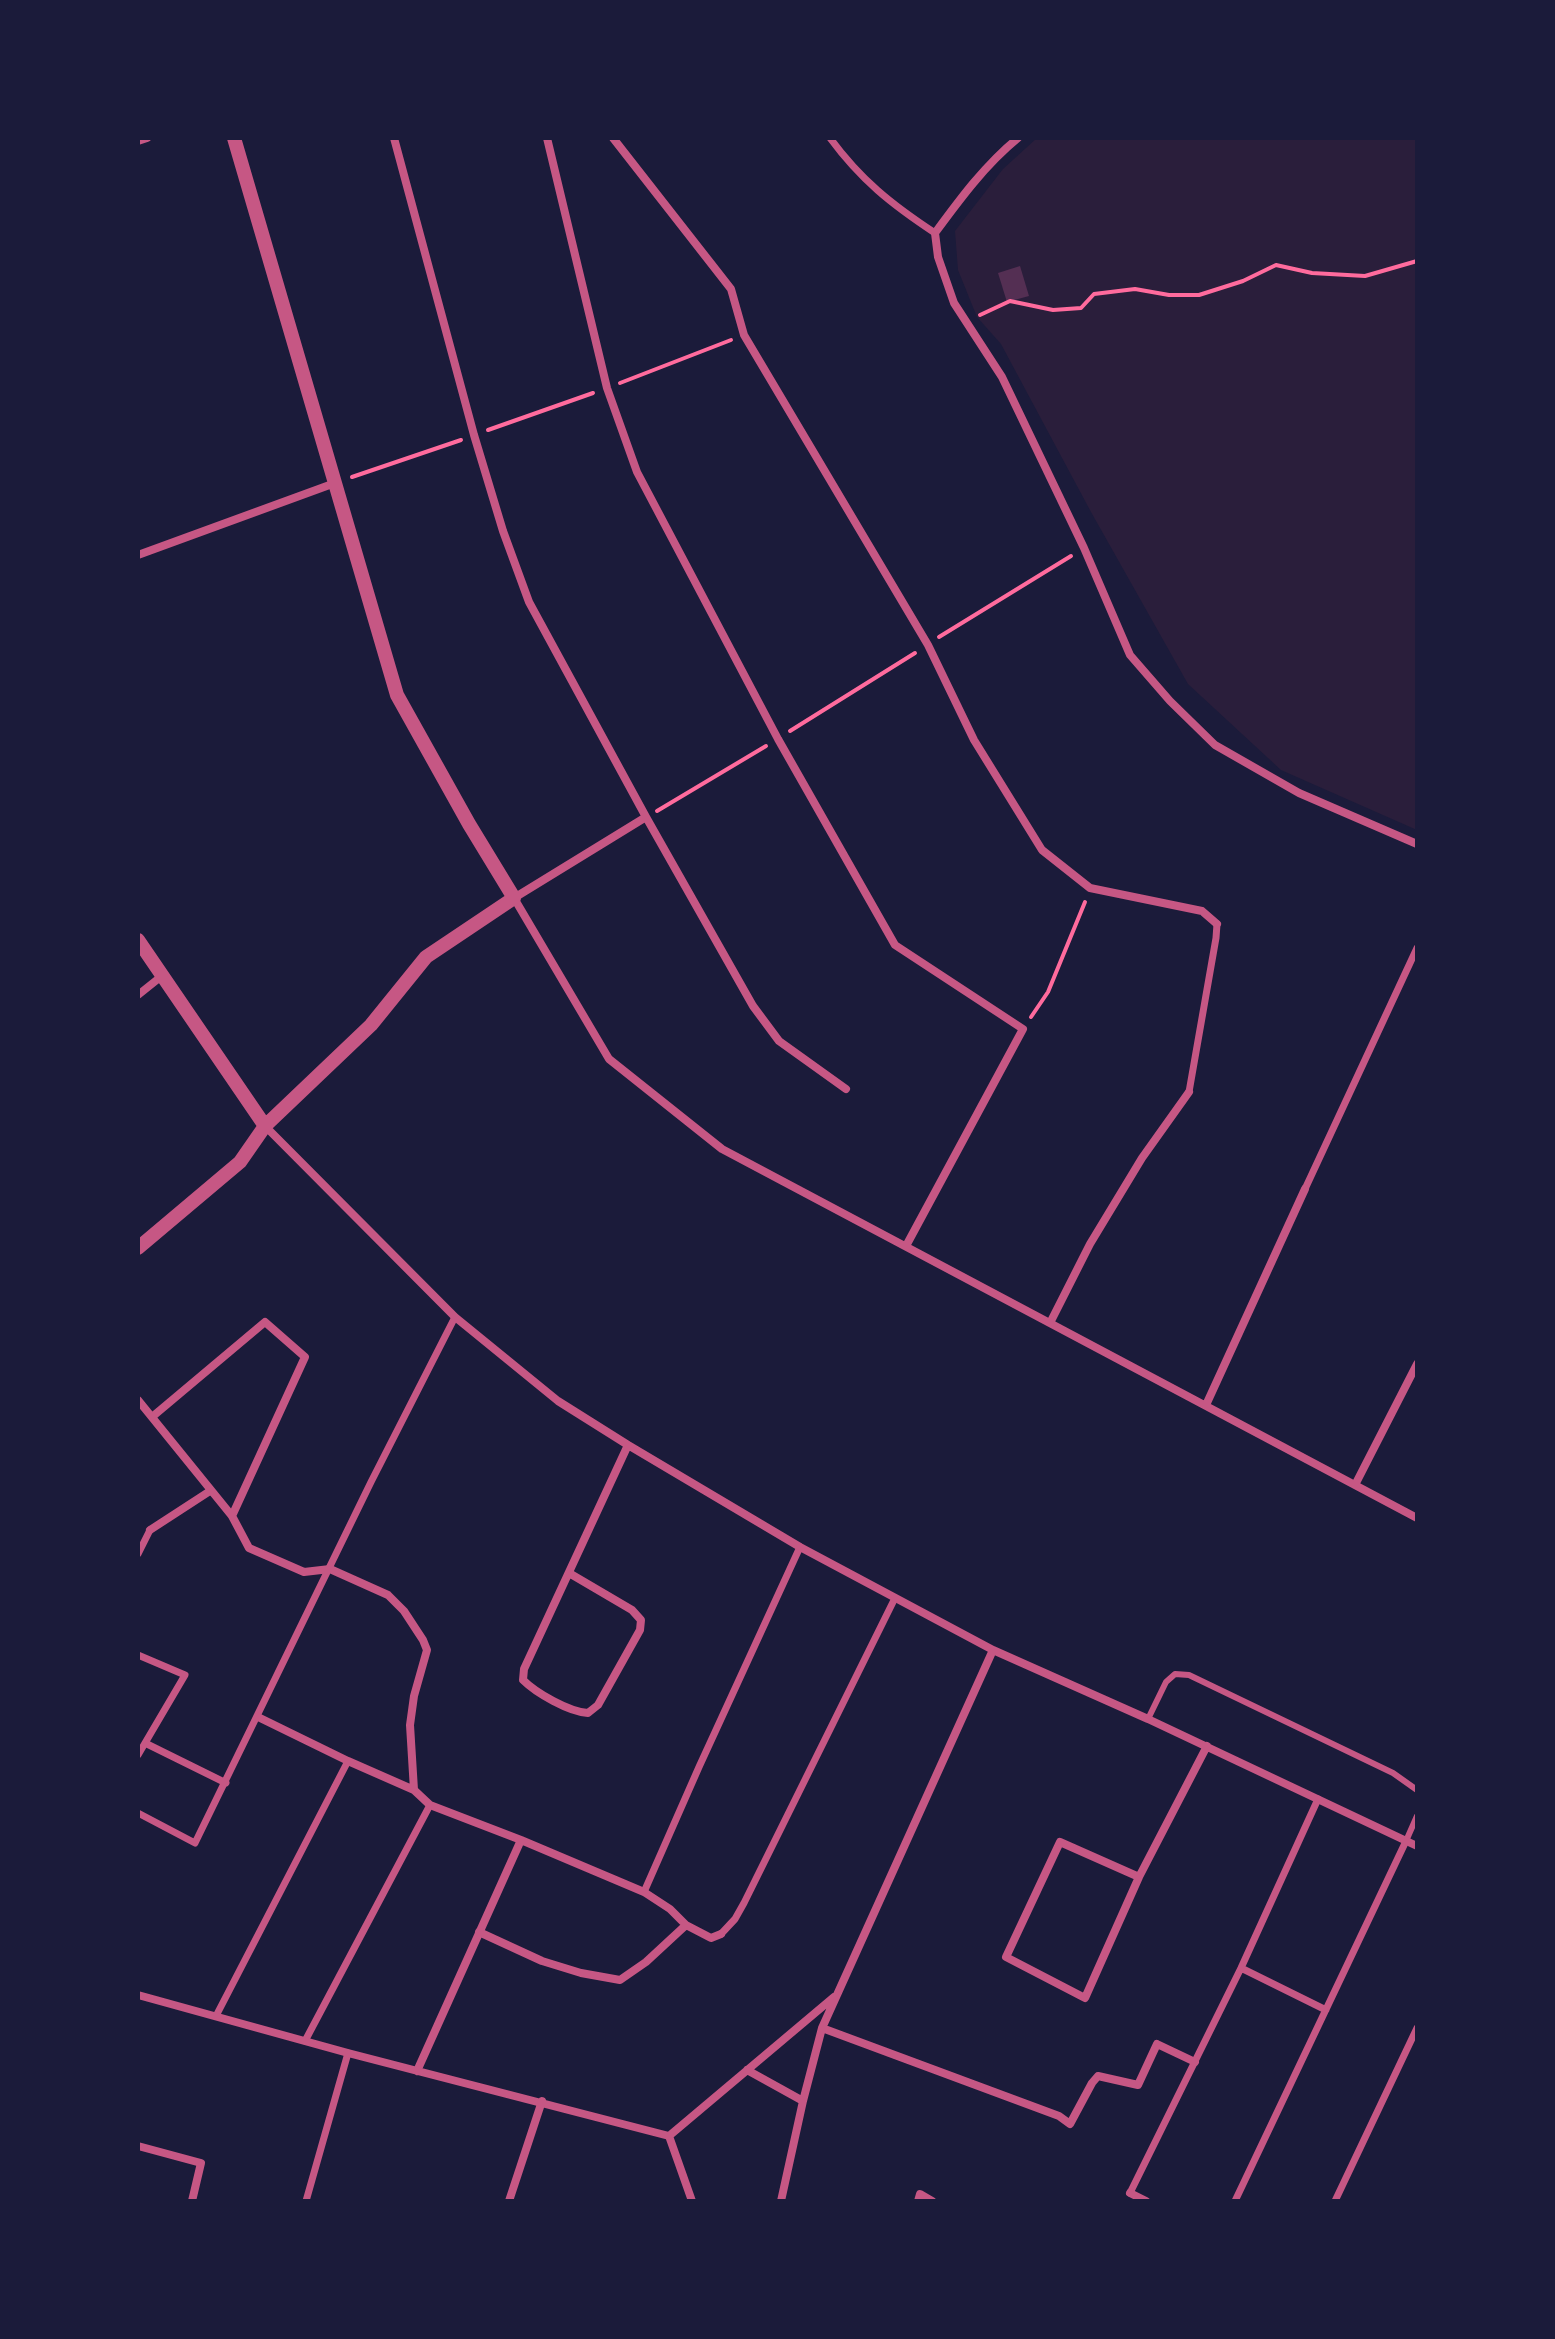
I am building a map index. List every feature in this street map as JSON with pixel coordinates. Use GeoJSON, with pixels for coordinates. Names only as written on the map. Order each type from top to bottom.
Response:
{"type":"FeatureCollection","features":[{"type":"Feature","properties":{"kind":"street"},"geometry":{"type":"LineString","coordinates":[[138,141],[147,138]]}},
{"type":"Feature","properties":{"kind":"street"},"geometry":{"type":"LineString","coordinates":[[234,138],[397,695],[469,824],[609,1059],[722,1149],[1417,1518]]}},
{"type":"Feature","properties":{"kind":"street"},"geometry":{"type":"LineString","coordinates":[[394,138],[474,435],[503,531],[529,602],[753,1006],[779,1041],[846,1089]]}},
{"type":"Feature","properties":{"kind":"street"},"geometry":{"type":"LineString","coordinates":[[547,138],[607,388],[637,472],[778,739],[895,945],[1023,1029],[906,1246]]}},
{"type":"Feature","properties":{"kind":"street"},"geometry":{"type":"LineString","coordinates":[[613,138],[731,289],[744,335],[928,645],[974,740],[1042,850],[1090,888],[1202,911],[1217,924],[1189,1092],[1142,1158],[1090,1244],[1050,1323]]}},
{"type":"Feature","properties":{"kind":"street"},"geometry":{"type":"LineString","coordinates":[[830,138],[866,182],[899,210],[935,233]]}},
{"type":"Feature","properties":{"kind":"street"},"geometry":{"type":"LineString","coordinates":[[1018,138],[965,191],[935,233],[938,257],[954,303],[1002,377],[1084,548],[1130,655],[1170,701],[1215,745],[1299,793],[1417,844]]}},
{"type":"Feature","properties":{"kind":"street"},"geometry":{"type":"LineString","coordinates":[[138,555],[335,483]]}},
{"type":"Feature","properties":{"kind":"street"},"geometry":{"type":"LineString","coordinates":[[138,1248],[240,1162],[265,1126],[371,1025],[426,957],[514,898],[646,817]]}},
{"type":"Feature","properties":{"kind":"street"},"geometry":{"type":"LineString","coordinates":[[138,940],[265,1126],[455,1317],[558,1401],[800,1547],[993,1650],[1207,1746],[1417,1846]]}},
{"type":"Feature","properties":{"kind":"street"},"geometry":{"type":"LineString","coordinates":[[1206,1405],[1417,948]]}},
{"type":"Feature","properties":{"kind":"street"},"geometry":{"type":"LineString","coordinates":[[138,995],[163,975]]}},
{"type":"Feature","properties":{"kind":"street"},"geometry":{"type":"LineString","coordinates":[[138,1813],[195,1843],[455,1317]]}},
{"type":"Feature","properties":{"kind":"street"},"geometry":{"type":"LineString","coordinates":[[152,1417],[265,1322],[305,1357],[232,1516]]}},
{"type":"Feature","properties":{"kind":"street"},"geometry":{"type":"LineString","coordinates":[[1355,1485],[1417,1364]]}},
{"type":"Feature","properties":{"kind":"street"},"geometry":{"type":"LineString","coordinates":[[138,1400],[232,1516],[249,1548],[304,1572],[330,1569],[388,1595],[404,1611],[427,1650],[414,1696],[410,1725],[414,1790]]}},
{"type":"Feature","properties":{"kind":"street"},"geometry":{"type":"LineString","coordinates":[[569,1573],[632,1610],[641,1620],[640,1630],[605,1693],[598,1705],[588,1713],[577,1713],[531,1688],[523,1680],[524,1669],[628,1445]]}},
{"type":"Feature","properties":{"kind":"street"},"geometry":{"type":"LineString","coordinates":[[138,1554],[150,1530],[210,1491]]}},
{"type":"Feature","properties":{"kind":"street"},"geometry":{"type":"LineString","coordinates":[[644,1892],[800,1547]]}},
{"type":"Feature","properties":{"kind":"street"},"geometry":{"type":"LineString","coordinates":[[258,1717],[414,1790],[430,1805],[644,1892],[670,1909],[686,1925],[711,1938],[721,1934],[744,1903],[895,1598]]}},
{"type":"Feature","properties":{"kind":"street"},"geometry":{"type":"LineString","coordinates":[[781,2201],[822,2028],[993,1650]]}},
{"type":"Feature","properties":{"kind":"street"},"geometry":{"type":"LineString","coordinates":[[138,1655],[185,1675],[138,1755]]}},
{"type":"Feature","properties":{"kind":"street"},"geometry":{"type":"LineString","coordinates":[[145,1743],[226,1783]]}},
{"type":"Feature","properties":{"kind":"street"},"geometry":{"type":"LineString","coordinates":[[1139,1877],[1060,1842],[1006,1957],[1085,1998],[1139,1877],[1207,1746]]}},
{"type":"Feature","properties":{"kind":"street"},"geometry":{"type":"LineString","coordinates":[[216,2016],[348,1761]]}},
{"type":"Feature","properties":{"kind":"street"},"geometry":{"type":"LineString","coordinates":[[1146,2201],[1130,2193],[1241,1968],[1318,1799]]}},
{"type":"Feature","properties":{"kind":"street"},"geometry":{"type":"LineString","coordinates":[[305,2041],[430,1805]]}},
{"type":"Feature","properties":{"kind":"street"},"geometry":{"type":"LineString","coordinates":[[417,2071],[521,1840]]}},
{"type":"Feature","properties":{"kind":"street"},"geometry":{"type":"LineString","coordinates":[[1235,2201],[1406,1841]]}},
{"type":"Feature","properties":{"kind":"street"},"geometry":{"type":"LineString","coordinates":[[479,1932],[542,1961],[581,1973],[620,1980],[646,1962],[686,1925]]}},
{"type":"Feature","properties":{"kind":"street"},"geometry":{"type":"LineString","coordinates":[[1241,1968],[1326,2010]]}},
{"type":"Feature","properties":{"kind":"street"},"geometry":{"type":"LineString","coordinates":[[138,1995],[669,2136]]}},
{"type":"Feature","properties":{"kind":"street"},"geometry":{"type":"LineString","coordinates":[[669,2136],[835,1996]]}},
{"type":"Feature","properties":{"kind":"street"},"geometry":{"type":"LineString","coordinates":[[822,2028],[1059,2116],[1070,2124],[1098,2076],[1138,2085],[1157,2044],[1195,2062]]}},
{"type":"Feature","properties":{"kind":"street"},"geometry":{"type":"LineString","coordinates":[[1335,2201],[1417,2028]]}},
{"type":"Feature","properties":{"kind":"street"},"geometry":{"type":"LineString","coordinates":[[306,2201],[348,2053]]}},
{"type":"Feature","properties":{"kind":"street"},"geometry":{"type":"LineString","coordinates":[[747,2070],[803,2101]]}},
{"type":"Feature","properties":{"kind":"street"},"geometry":{"type":"LineString","coordinates":[[509,2201],[542,2101]]}},
{"type":"Feature","properties":{"kind":"street"},"geometry":{"type":"LineString","coordinates":[[669,2136],[692,2201]]}},
{"type":"Feature","properties":{"kind":"street"},"geometry":{"type":"LineString","coordinates":[[138,2146],[201,2163],[192,2201]]}},
{"type":"Feature","properties":{"kind":"street"},"geometry":{"type":"LineString","coordinates":[[918,2201],[920,2194],[932,2201]]}},
{"type":"Feature","properties":{"kind":"lane"},"geometry":{"type":"LineString","coordinates":[[1148,1719],[1166,1682],[1175,1674],[1189,1675],[1393,1773],[1417,1790]]}},
{"type":"Feature","properties":{"kind":"lane"},"geometry":{"type":"LineString","coordinates":[[1406,1841],[1417,1816]]}},
{"type":"Feature","properties":{"kind":"path"},"geometry":{"type":"LineString","coordinates":[[972,331],[977,317],[1010,301],[1053,310],[1081,308],[1094,294],[1135,289],[1169,295],[1199,295],[1243,281],[1276,265],[1312,273],[1365,276],[1417,261]]}},
{"type":"Feature","properties":{"kind":"path"},"geometry":{"type":"LineString","coordinates":[[335,483],[607,388],[744,335]]}},
{"type":"Feature","properties":{"kind":"path"},"geometry":{"type":"LineString","coordinates":[[646,817],[778,739],[1084,548]]}},
{"type":"Feature","properties":{"kind":"path"},"geometry":{"type":"LineString","coordinates":[[1023,1029],[1048,992],[1090,888]]}},
{"type":"Feature","properties":{"kind":"shaded area"},"geometry":{"type":"Polygon","coordinates":[[[1037,138],[1417,138],[1417,830],[1281,770],[1188,684],[1001,344],[977,317],[958,270],[955,231],[1003,169],[1037,138]]]}},
{"type":"Feature","properties":{"kind":"building"},"geometry":{"type":"Polygon","coordinates":[[[1020,266],[1029,296],[1007,302],[998,273],[1020,266]]]}}]}
